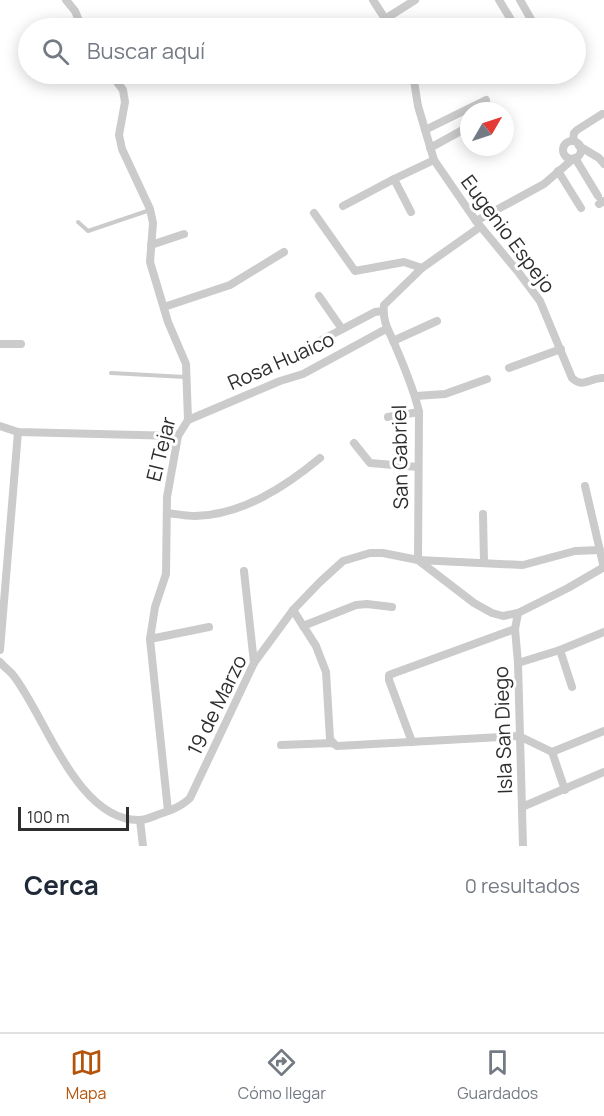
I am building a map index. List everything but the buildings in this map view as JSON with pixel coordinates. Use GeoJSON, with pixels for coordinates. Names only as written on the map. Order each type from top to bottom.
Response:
{"type":"FeatureCollection","features":[{"type":"Feature","properties":{"kind":"street"},"geometry":{"type":"LineString","coordinates":[[66,0],[75,10],[78,18]]}},
{"type":"Feature","properties":{"kind":"street"},"geometry":{"type":"LineString","coordinates":[[373,0],[384,18]]}},
{"type":"Feature","properties":{"kind":"street"},"geometry":{"type":"LineString","coordinates":[[387,18],[415,0]]}},
{"type":"Feature","properties":{"kind":"street"},"geometry":{"type":"LineString","coordinates":[[499,0],[510,18]]}},
{"type":"Feature","properties":{"kind":"street"},"geometry":{"type":"LineString","coordinates":[[520,0],[530,18]]}},
{"type":"Feature","properties":{"kind":"street","name":"El Tejar"},"geometry":{"type":"LineString","coordinates":[[118,84],[123,90],[125,102],[118,135],[122,149],[150,209],[153,224],[150,262],[186,364],[188,420],[178,436],[166,497],[166,574],[155,607],[150,639],[168,811]]}},
{"type":"Feature","properties":{"kind":"street","name":"Eugenio Espejo"},"geometry":{"type":"LineString","coordinates":[[415,84],[424,130],[434,160],[478,224],[540,301],[572,378],[582,384],[604,377]]}},
{"type":"Feature","properties":{"kind":"street"},"geometry":{"type":"LineString","coordinates":[[424,130],[486,100]]}},
{"type":"Feature","properties":{"kind":"street"},"geometry":{"type":"LineString","coordinates":[[314,344],[375,312],[383,312],[386,301],[423,267],[478,224],[544,184],[580,151],[574,133],[602,114]]}},
{"type":"Feature","properties":{"kind":"street"},"geometry":{"type":"LineString","coordinates":[[430,148],[460,131]]}},
{"type":"Feature","properties":{"kind":"street"},"geometry":{"type":"LineString","coordinates":[[556,173],[564,154],[564,146],[568,142],[576,143],[602,160]]}},
{"type":"Feature","properties":{"kind":"street"},"geometry":{"type":"LineString","coordinates":[[564,154],[568,158],[602,160]]}},
{"type":"Feature","properties":{"kind":"street"},"geometry":{"type":"LineString","coordinates":[[575,158],[600,200]]}},
{"type":"Feature","properties":{"kind":"street"},"geometry":{"type":"LineString","coordinates":[[344,206],[434,160]]}},
{"type":"Feature","properties":{"kind":"street"},"geometry":{"type":"LineString","coordinates":[[556,173],[581,208]]}},
{"type":"Feature","properties":{"kind":"street"},"geometry":{"type":"LineString","coordinates":[[394,179],[411,212]]}},
{"type":"Feature","properties":{"kind":"street"},"geometry":{"type":"LineString","coordinates":[[314,213],[355,271],[404,262],[423,267]]}},
{"type":"Feature","properties":{"kind":"street"},"geometry":{"type":"LineString","coordinates":[[151,244],[184,234]]}},
{"type":"Feature","properties":{"kind":"street"},"geometry":{"type":"LineString","coordinates":[[164,307],[230,285],[284,252]]}},
{"type":"Feature","properties":{"kind":"street"},"geometry":{"type":"LineString","coordinates":[[319,296],[342,329]]}},
{"type":"Feature","properties":{"kind":"street","name":"San Gabriel"},"geometry":{"type":"LineString","coordinates":[[383,312],[386,329],[416,396],[419,412],[418,560]]}},
{"type":"Feature","properties":{"kind":"street"},"geometry":{"type":"LineString","coordinates":[[393,341],[437,321]]}},
{"type":"Feature","properties":{"kind":"street","name":"Rosa Huaico"},"geometry":{"type":"LineString","coordinates":[[188,420],[280,381],[303,374],[386,329]]}},
{"type":"Feature","properties":{"kind":"street"},"geometry":{"type":"LineString","coordinates":[[0,344],[21,344]]}},
{"type":"Feature","properties":{"kind":"street"},"geometry":{"type":"LineString","coordinates":[[509,368],[561,349]]}},
{"type":"Feature","properties":{"kind":"street"},"geometry":{"type":"LineString","coordinates":[[416,396],[445,394],[487,379]]}},
{"type":"Feature","properties":{"kind":"street"},"geometry":{"type":"LineString","coordinates":[[388,417],[419,412]]}},
{"type":"Feature","properties":{"kind":"street"},"geometry":{"type":"LineString","coordinates":[[0,426],[18,432],[178,436]]}},
{"type":"Feature","properties":{"kind":"street"},"geometry":{"type":"LineString","coordinates":[[0,650],[18,432]]}},
{"type":"Feature","properties":{"kind":"street"},"geometry":{"type":"LineString","coordinates":[[354,443],[370,463],[418,466]]}},
{"type":"Feature","properties":{"kind":"street"},"geometry":{"type":"LineString","coordinates":[[167,513],[194,516],[234,510],[296,477],[320,458]]}},
{"type":"Feature","properties":{"kind":"street"},"geometry":{"type":"LineString","coordinates":[[585,486],[604,568]]}},
{"type":"Feature","properties":{"kind":"street"},"geometry":{"type":"LineString","coordinates":[[483,514],[484,563]]}},
{"type":"Feature","properties":{"kind":"street"},"geometry":{"type":"LineString","coordinates":[[418,560],[523,565],[575,551],[600,550]]}},
{"type":"Feature","properties":{"kind":"street","name":"19 de Marzo"},"geometry":{"type":"LineString","coordinates":[[141,825],[184,804],[190,798],[254,663],[297,617],[332,571],[349,559],[370,553],[383,553],[418,560],[474,603],[503,616],[518,614],[604,568]]}},
{"type":"Feature","properties":{"kind":"street"},"geometry":{"type":"LineString","coordinates":[[244,571],[254,663]]}},
{"type":"Feature","properties":{"kind":"street"},"geometry":{"type":"LineString","coordinates":[[392,607],[356,605],[297,617],[316,646],[326,672],[330,739],[333,743],[337,746],[519,736],[552,752],[566,790]]}},
{"type":"Feature","properties":{"kind":"street","name":"Isla San Diego"},"geometry":{"type":"LineString","coordinates":[[518,614],[515,628],[524,846]]}},
{"type":"Feature","properties":{"kind":"street"},"geometry":{"type":"LineString","coordinates":[[150,639],[209,627]]}},
{"type":"Feature","properties":{"kind":"street"},"geometry":{"type":"LineString","coordinates":[[412,742],[389,675],[394,671],[515,628]]}},
{"type":"Feature","properties":{"kind":"street"},"geometry":{"type":"LineString","coordinates":[[518,663],[560,650],[604,632]]}},
{"type":"Feature","properties":{"kind":"street"},"geometry":{"type":"LineString","coordinates":[[560,650],[572,687]]}},
{"type":"Feature","properties":{"kind":"street"},"geometry":{"type":"LineString","coordinates":[[0,662],[13,675],[60,757],[78,783],[110,812],[141,825],[143,846]]}},
{"type":"Feature","properties":{"kind":"street"},"geometry":{"type":"LineString","coordinates":[[552,752],[604,731]]}},
{"type":"Feature","properties":{"kind":"street"},"geometry":{"type":"LineString","coordinates":[[281,746],[333,743]]}},
{"type":"Feature","properties":{"kind":"street"},"geometry":{"type":"LineString","coordinates":[[522,807],[604,772]]}},
{"type":"Feature","properties":{"kind":"lane"},"geometry":{"type":"LineString","coordinates":[[78,222],[88,231],[150,209]]}},
{"type":"Feature","properties":{"kind":"lane"},"geometry":{"type":"LineString","coordinates":[[111,373],[185,377]]}}]}
